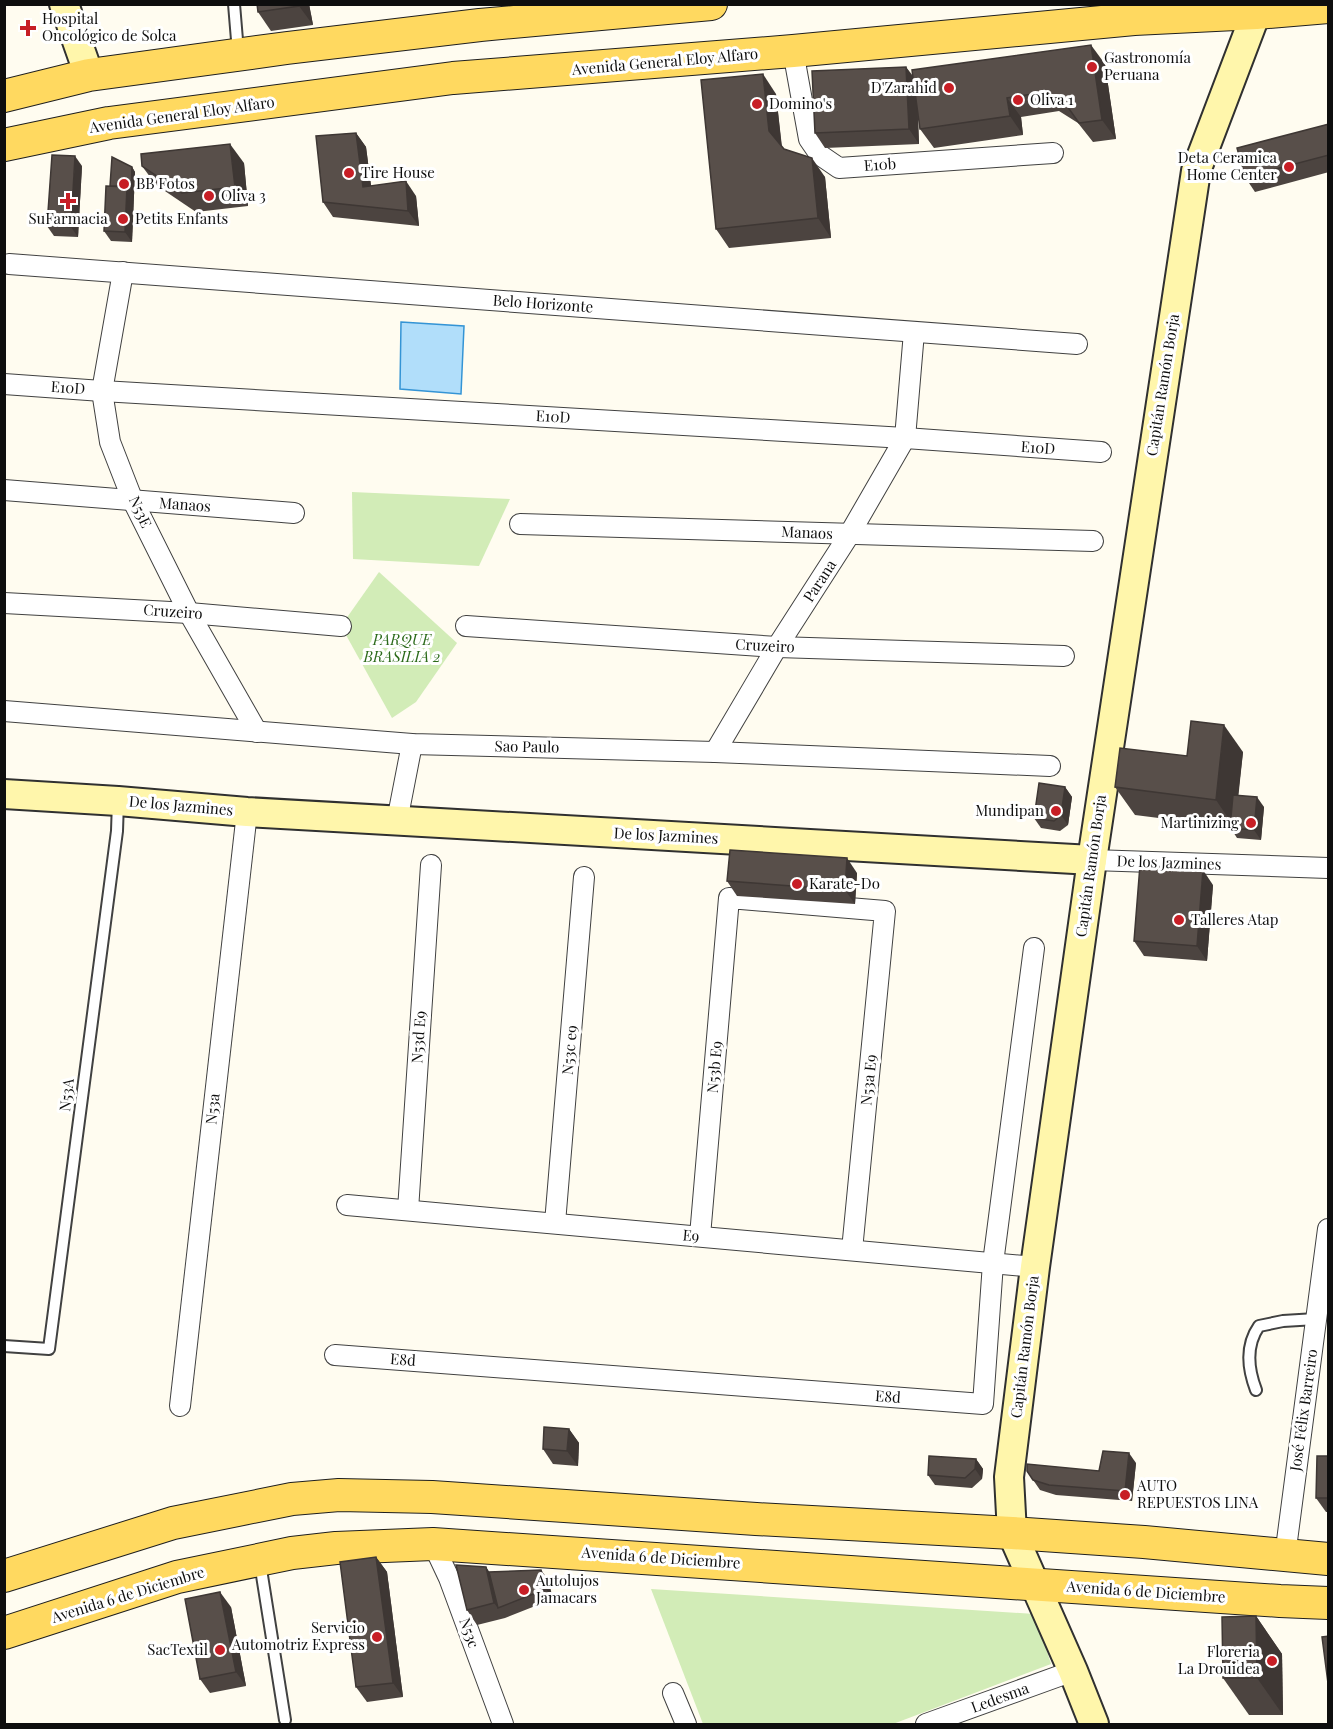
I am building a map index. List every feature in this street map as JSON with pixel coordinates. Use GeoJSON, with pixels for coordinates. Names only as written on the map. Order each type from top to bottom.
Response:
{"type":"FeatureCollection","features":[{"type":"Feature","properties":{"kind":"main road"},"geometry":{"type":"LineString","coordinates":[[4,96],[89,75],[238,54],[479,15],[711,4]]}},
{"type":"Feature","properties":{"kind":"main road","name":"Avenida General Eloy Alfaro"},"geometry":{"type":"LineString","coordinates":[[4,145],[109,123],[453,78],[793,51],[1134,19],[1259,9],[1329,7]]}},
{"type":"Feature","properties":{"kind":"main road"},"geometry":{"type":"LineString","coordinates":[[4,1576],[173,1523],[292,1499],[339,1495],[432,1497],[767,1520],[1011,1533],[1144,1542],[1329,1559]]}},
{"type":"Feature","properties":{"kind":"main road","name":"Avenida 6 de Diciembre"},"geometry":{"type":"LineString","coordinates":[[4,1634],[177,1577],[260,1559],[336,1548],[433,1544],[1329,1603]]}},
{"type":"Feature","properties":{"kind":"street"},"geometry":{"type":"LineString","coordinates":[[64,4],[89,75]]}},
{"type":"Feature","properties":{"kind":"street","name":"Capitán Ramón Borja"},"geometry":{"type":"LineString","coordinates":[[1094,1725],[1073,1671],[1011,1533],[1009,1477],[1035,1267],[1092,860],[1196,171],[1259,9]]}},
{"type":"Feature","properties":{"kind":"street","name":"E10b"},"geometry":{"type":"LineString","coordinates":[[793,51],[809,139],[820,155],[839,168],[1053,153]]}},
{"type":"Feature","properties":{"kind":"street","name":"Belo Horizonte"},"geometry":{"type":"LineString","coordinates":[[9,264],[1077,344]]}},
{"type":"Feature","properties":{"kind":"street","name":"N53E"},"geometry":{"type":"LineString","coordinates":[[123,272],[102,391],[110,442],[133,501],[189,613],[257,732]]}},
{"type":"Feature","properties":{"kind":"street","name":"Parana"},"geometry":{"type":"LineString","coordinates":[[716,752],[777,647],[849,535],[905,438],[914,332]]}},
{"type":"Feature","properties":{"kind":"street","name":"E10D"},"geometry":{"type":"LineString","coordinates":[[4,384],[905,438],[1101,452]]}},
{"type":"Feature","properties":{"kind":"street","name":"Manaos"},"geometry":{"type":"LineString","coordinates":[[4,490],[294,513]]}},
{"type":"Feature","properties":{"kind":"street","name":"Manaos"},"geometry":{"type":"LineString","coordinates":[[520,524],[1093,541]]}},
{"type":"Feature","properties":{"kind":"street","name":"Cruzeiro"},"geometry":{"type":"LineString","coordinates":[[4,603],[189,613],[341,626]]}},
{"type":"Feature","properties":{"kind":"street","name":"Cruzeiro"},"geometry":{"type":"LineString","coordinates":[[466,626],[777,647],[1064,656]]}},
{"type":"Feature","properties":{"kind":"street","name":"Sao Paulo"},"geometry":{"type":"LineString","coordinates":[[4,711],[412,744],[716,752],[1050,766]]}},
{"type":"Feature","properties":{"kind":"street"},"geometry":{"type":"LineString","coordinates":[[397,821],[412,744]]}},
{"type":"Feature","properties":{"kind":"street","name":"De los Jazmines"},"geometry":{"type":"LineString","coordinates":[[4,794],[247,812],[1092,860],[1329,868]]}},
{"type":"Feature","properties":{"kind":"street","name":"N53a"},"geometry":{"type":"LineString","coordinates":[[180,1406],[247,812]]}},
{"type":"Feature","properties":{"kind":"street","name":"N53d E9"},"geometry":{"type":"LineString","coordinates":[[408,1210],[431,865]]}},
{"type":"Feature","properties":{"kind":"street","name":"N53c e9"},"geometry":{"type":"LineString","coordinates":[[555,1223],[584,877]]}},
{"type":"Feature","properties":{"kind":"street","name":"N53a E9"},"geometry":{"type":"LineString","coordinates":[[729,898],[885,911],[852,1250]]}},
{"type":"Feature","properties":{"kind":"street","name":"N53b E9"},"geometry":{"type":"LineString","coordinates":[[700,1236],[729,898]]}},
{"type":"Feature","properties":{"kind":"street","name":"E8d"},"geometry":{"type":"LineString","coordinates":[[335,1355],[983,1404],[993,1263],[1034,948]]}},
{"type":"Feature","properties":{"kind":"street","name":"E9"},"geometry":{"type":"LineString","coordinates":[[347,1204],[1035,1267]]}},
{"type":"Feature","properties":{"kind":"street","name":"José Félix Barreiro"},"geometry":{"type":"LineString","coordinates":[[1285,1556],[1321,1307],[1329,1228]]}},
{"type":"Feature","properties":{"kind":"street","name":"N53c"},"geometry":{"type":"LineString","coordinates":[[433,1544],[449,1578],[502,1725]]}},
{"type":"Feature","properties":{"kind":"street","name":"Ledesma"},"geometry":{"type":"LineString","coordinates":[[926,1725],[1073,1671]]}},
{"type":"Feature","properties":{"kind":"street"},"geometry":{"type":"LineString","coordinates":[[673,1693],[686,1725]]}},
{"type":"Feature","properties":{"kind":"lane"},"geometry":{"type":"LineString","coordinates":[[234,4],[238,54]]}},
{"type":"Feature","properties":{"kind":"lane","name":"N53A"},"geometry":{"type":"LineString","coordinates":[[4,1346],[49,1349],[117,831],[118,801]]}},
{"type":"Feature","properties":{"kind":"lane"},"geometry":{"type":"LineString","coordinates":[[1256,1390],[1250,1373],[1250,1348],[1252,1336],[1259,1326],[1283,1321],[1321,1307]]}},
{"type":"Feature","properties":{"kind":"lane"},"geometry":{"type":"LineString","coordinates":[[260,1559],[285,1720]]}},
{"type":"Feature","properties":{"kind":"green space"},"geometry":{"type":"Polygon","coordinates":[[[352,492],[510,499],[479,566],[353,559],[352,492]]]}},
{"type":"Feature","properties":{"kind":"green space","name":"PARQUE BRASILIA 2"},"geometry":{"type":"Polygon","coordinates":[[[379,572],[457,643],[416,702],[392,718],[341,626],[379,572]]]}},
{"type":"Feature","properties":{"kind":"green space"},"geometry":{"type":"Polygon","coordinates":[[[651,1589],[1035,1614],[1051,1664],[893,1724],[703,1724],[651,1589]]]}},
{"type":"Feature","properties":{"kind":"water"},"geometry":{"type":"Polygon","coordinates":[[[401,322],[464,326],[461,394],[400,389],[401,322]]]}},
{"type":"Feature","properties":{"kind":"building"},"geometry":{"type":"Polygon","coordinates":[[[257,4],[299,4],[299,6],[258,12],[257,4]]]}},
{"type":"Feature","properties":{"kind":"building"},"geometry":{"type":"Polygon","coordinates":[[[1091,45],[1102,120],[1079,123],[1065,103],[1046,92],[1007,98],[1010,116],[920,129],[912,70],[1091,45]]]}},
{"type":"Feature","properties":{"kind":"building"},"geometry":{"type":"Polygon","coordinates":[[[906,67],[909,129],[815,133],[812,71],[906,67]]]}},
{"type":"Feature","properties":{"kind":"building"},"geometry":{"type":"Polygon","coordinates":[[[763,74],[769,131],[784,149],[812,158],[818,218],[716,229],[701,80],[763,74]]]}},
{"type":"Feature","properties":{"kind":"building"},"geometry":{"type":"Polygon","coordinates":[[[1329,124],[1329,155],[1245,177],[1237,148],[1329,124]]]}},
{"type":"Feature","properties":{"kind":"building"},"geometry":{"type":"Polygon","coordinates":[[[356,133],[363,187],[406,181],[408,211],[323,202],[316,136],[356,133]]]}},
{"type":"Feature","properties":{"kind":"building"},"geometry":{"type":"Polygon","coordinates":[[[230,144],[235,187],[182,193],[142,166],[141,154],[230,144]]]}},
{"type":"Feature","properties":{"kind":"building"},"geometry":{"type":"Polygon","coordinates":[[[52,155],[75,156],[71,227],[47,226],[52,155]]]}},
{"type":"Feature","properties":{"kind":"building","name":"BB Fotos"},"geometry":{"type":"Polygon","coordinates":[[[112,157],[132,167],[131,192],[127,187],[110,186],[112,157]]]}},
{"type":"Feature","properties":{"kind":"building"},"geometry":{"type":"Polygon","coordinates":[[[106,186],[127,187],[125,232],[104,231],[106,186]]]}},
{"type":"Feature","properties":{"kind":"building"},"geometry":{"type":"Polygon","coordinates":[[[1191,721],[1224,725],[1216,800],[1115,787],[1120,748],[1187,756],[1191,721]]]}},
{"type":"Feature","properties":{"kind":"building"},"geometry":{"type":"Polygon","coordinates":[[[1039,783],[1065,787],[1061,815],[1054,821],[1034,818],[1039,783]]]}},
{"type":"Feature","properties":{"kind":"building"},"geometry":{"type":"Polygon","coordinates":[[[1233,795],[1257,797],[1254,830],[1230,828],[1233,795]]]}},
{"type":"Feature","properties":{"kind":"building"},"geometry":{"type":"Polygon","coordinates":[[[730,850],[847,858],[845,890],[727,881],[730,850]]]}},
{"type":"Feature","properties":{"kind":"building","name":"Talleres Atap"},"geometry":{"type":"Polygon","coordinates":[[[1140,865],[1203,870],[1197,946],[1134,941],[1140,865]]]}},
{"type":"Feature","properties":{"kind":"building"},"geometry":{"type":"Polygon","coordinates":[[[544,1427],[569,1429],[567,1451],[543,1449],[544,1427]]]}},
{"type":"Feature","properties":{"kind":"building"},"geometry":{"type":"Polygon","coordinates":[[[1103,1451],[1129,1453],[1125,1491],[1049,1485],[1033,1480],[1027,1471],[1027,1464],[1099,1471],[1103,1451]]]}},
{"type":"Feature","properties":{"kind":"building"},"geometry":{"type":"Polygon","coordinates":[[[929,1456],[976,1459],[975,1469],[965,1478],[928,1475],[929,1456]]]}},
{"type":"Feature","properties":{"kind":"building"},"geometry":{"type":"Polygon","coordinates":[[[1317,1456],[1329,1456],[1329,1498],[1316,1498],[1317,1456]]]}},
{"type":"Feature","properties":{"kind":"building","name":"Servicio Automotriz Express"},"geometry":{"type":"Polygon","coordinates":[[[376,1557],[393,1683],[356,1687],[340,1562],[376,1557]]]}},
{"type":"Feature","properties":{"kind":"building"},"geometry":{"type":"Polygon","coordinates":[[[456,1565],[486,1567],[494,1603],[467,1610],[456,1565]]]}},
{"type":"Feature","properties":{"kind":"building"},"geometry":{"type":"Polygon","coordinates":[[[541,1570],[546,1589],[498,1608],[489,1572],[541,1570]]]}},
{"type":"Feature","properties":{"kind":"building","name":"SacTextil"},"geometry":{"type":"Polygon","coordinates":[[[220,1592],[236,1672],[200,1679],[185,1599],[220,1592]]]}},
{"type":"Feature","properties":{"kind":"building"},"geometry":{"type":"Polygon","coordinates":[[[1256,1616],[1257,1678],[1223,1678],[1222,1617],[1256,1616]]]}},
{"type":"Feature","properties":{"kind":"building"},"geometry":{"type":"Polygon","coordinates":[[[1329,1636],[1329,1691],[1322,1637],[1329,1636]]]}},
{"type":"Feature","properties":{"kind":"place","name":"Hospital Oncológico de Solca"},"geometry":{"type":"Point","coordinates":[28,28]}},
{"type":"Feature","properties":{"kind":"place","name":"Gastronomía Peruana"},"geometry":{"type":"Point","coordinates":[1092,67]}},
{"type":"Feature","properties":{"kind":"place","name":"D'Zarahid"},"geometry":{"type":"Point","coordinates":[949,88]}},
{"type":"Feature","properties":{"kind":"place","name":"Oliva 1"},"geometry":{"type":"Point","coordinates":[1018,100]}},
{"type":"Feature","properties":{"kind":"place","name":"Domino's"},"geometry":{"type":"Point","coordinates":[757,104]}},
{"type":"Feature","properties":{"kind":"place","name":"Deta Ceramica Home Center"},"geometry":{"type":"Point","coordinates":[1289,167]}},
{"type":"Feature","properties":{"kind":"place","name":"Tire House"},"geometry":{"type":"Point","coordinates":[349,173]}},
{"type":"Feature","properties":{"kind":"place","name":"BB Fotos"},"geometry":{"type":"Point","coordinates":[124,184]}},
{"type":"Feature","properties":{"kind":"place","name":"Oliva 3"},"geometry":{"type":"Point","coordinates":[209,196]}},
{"type":"Feature","properties":{"kind":"place","name":"SuFarmacia"},"geometry":{"type":"Point","coordinates":[68,201]}},
{"type":"Feature","properties":{"kind":"place","name":"Petits Enfants"},"geometry":{"type":"Point","coordinates":[123,219]}},
{"type":"Feature","properties":{"kind":"place","name":"Mundipan"},"geometry":{"type":"Point","coordinates":[1056,811]}},
{"type":"Feature","properties":{"kind":"place","name":"Martinizing"},"geometry":{"type":"Point","coordinates":[1251,823]}},
{"type":"Feature","properties":{"kind":"place","name":"Karate-Do"},"geometry":{"type":"Point","coordinates":[797,884]}},
{"type":"Feature","properties":{"kind":"place","name":"Talleres Atap"},"geometry":{"type":"Point","coordinates":[1179,920]}},
{"type":"Feature","properties":{"kind":"place","name":"AUTO REPUESTOS LINA"},"geometry":{"type":"Point","coordinates":[1125,1495]}},
{"type":"Feature","properties":{"kind":"place","name":"Autolujos Jamacars"},"geometry":{"type":"Point","coordinates":[524,1590]}},
{"type":"Feature","properties":{"kind":"place","name":"Servicio Automotriz Express"},"geometry":{"type":"Point","coordinates":[377,1637]}},
{"type":"Feature","properties":{"kind":"place","name":"SacTextil"},"geometry":{"type":"Point","coordinates":[220,1650]}},
{"type":"Feature","properties":{"kind":"place","name":"Floreria La Drouidea"},"geometry":{"type":"Point","coordinates":[1272,1661]}}]}
